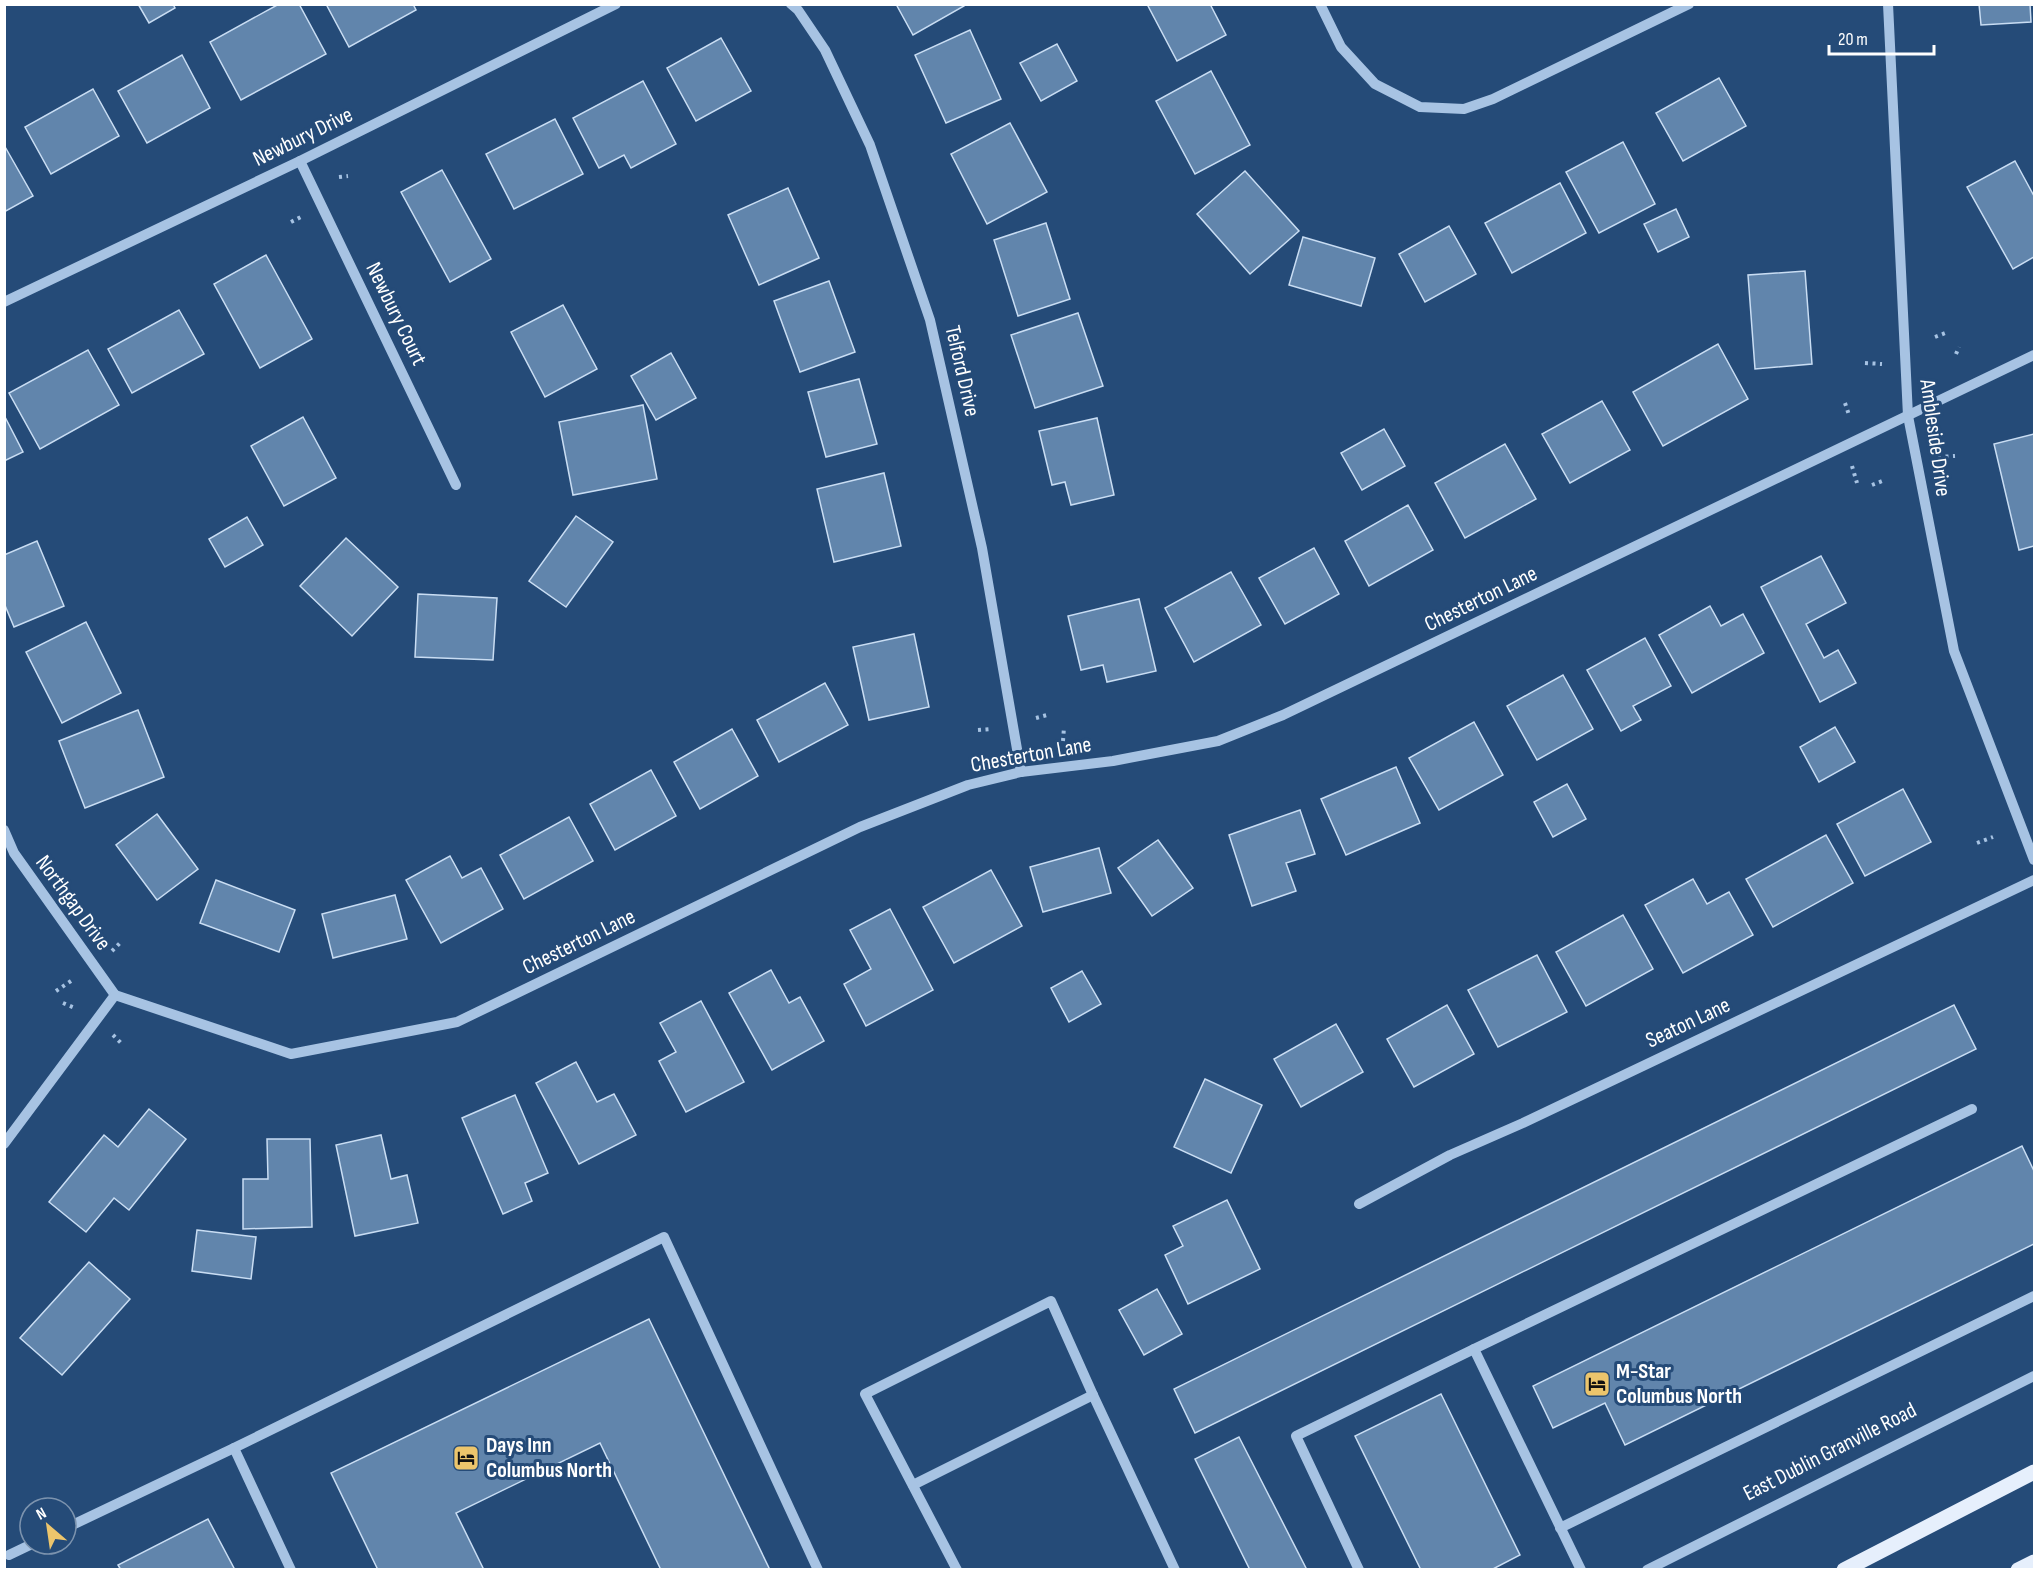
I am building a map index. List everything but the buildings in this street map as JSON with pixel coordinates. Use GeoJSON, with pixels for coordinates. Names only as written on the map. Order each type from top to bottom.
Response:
{"type":"FeatureCollection","features":[{"type":"Feature","properties":{"kind":"main road"},"geometry":{"type":"LineString","coordinates":[[1844,1569],[2034,1472]]}},
{"type":"Feature","properties":{"kind":"main road"},"geometry":{"type":"LineString","coordinates":[[2018,1569],[2034,1562]]}},
{"type":"Feature","properties":{"kind":"street","name":"Newbury Drive"},"geometry":{"type":"LineString","coordinates":[[4,302],[300,161],[616,4]]}},
{"type":"Feature","properties":{"kind":"street","name":"Telford Drive"},"geometry":{"type":"LineString","coordinates":[[791,4],[798,10],[825,50],[870,145],[930,320],[982,548],[1021,772]]}},
{"type":"Feature","properties":{"kind":"street"},"geometry":{"type":"LineString","coordinates":[[1320,4],[1341,47],[1375,84],[1420,107],[1464,109],[1493,99],[1689,4]]}},
{"type":"Feature","properties":{"kind":"street","name":"Ambleside Drive"},"geometry":{"type":"LineString","coordinates":[[1888,4],[1908,416],[1954,651],[2034,860]]}},
{"type":"Feature","properties":{"kind":"street","name":"Newbury Court"},"geometry":{"type":"LineString","coordinates":[[300,161],[456,485]]}},
{"type":"Feature","properties":{"kind":"street","name":"Chesterton Lane"},"geometry":{"type":"LineString","coordinates":[[115,995],[291,1054],[457,1022],[860,826],[968,785],[1021,772],[1113,761],[1218,741],[1261,724],[2034,355]]}},
{"type":"Feature","properties":{"kind":"street","name":"Northgap Drive"},"geometry":{"type":"LineString","coordinates":[[4,830],[14,853],[115,995]]}},
{"type":"Feature","properties":{"kind":"street","name":"Seaton Lane"},"geometry":{"type":"LineString","coordinates":[[1359,1204],[1450,1155],[1534,1118],[2034,880]]}},
{"type":"Feature","properties":{"kind":"street"},"geometry":{"type":"LineString","coordinates":[[4,1144],[115,995]]}},
{"type":"Feature","properties":{"kind":"street"},"geometry":{"type":"LineString","coordinates":[[1359,1569],[1296,1436],[1972,1108]]}},
{"type":"Feature","properties":{"kind":"street"},"geometry":{"type":"LineString","coordinates":[[78,1522],[664,1237],[818,1569]]}},
{"type":"Feature","properties":{"kind":"street"},"geometry":{"type":"LineString","coordinates":[[1560,1528],[2034,1296]]}},
{"type":"Feature","properties":{"kind":"street"},"geometry":{"type":"LineString","coordinates":[[957,1569],[865,1394],[1051,1301],[1092,1395],[1175,1569]]}},
{"type":"Feature","properties":{"kind":"street"},"geometry":{"type":"LineString","coordinates":[[1474,1349],[1581,1569]]}},
{"type":"Feature","properties":{"kind":"street","name":"East Dublin Granville Road"},"geometry":{"type":"LineString","coordinates":[[1647,1569],[2034,1376]]}},
{"type":"Feature","properties":{"kind":"street"},"geometry":{"type":"LineString","coordinates":[[913,1485],[1092,1395]]}},
{"type":"Feature","properties":{"kind":"street"},"geometry":{"type":"LineString","coordinates":[[234,1448],[291,1569]]}},
{"type":"Feature","properties":{"kind":"street"},"geometry":{"type":"LineString","coordinates":[[9,1555],[18,1551]]}},
{"type":"Feature","properties":{"kind":"path"},"geometry":{"type":"LineString","coordinates":[[339,177],[348,176]]}},
{"type":"Feature","properties":{"kind":"path"},"geometry":{"type":"LineString","coordinates":[[291,222],[305,216]]}},
{"type":"Feature","properties":{"kind":"path"},"geometry":{"type":"LineString","coordinates":[[1935,337],[1948,333]]}},
{"type":"Feature","properties":{"kind":"path"},"geometry":{"type":"LineString","coordinates":[[1956,354],[1959,346]]}},
{"type":"Feature","properties":{"kind":"path"},"geometry":{"type":"LineString","coordinates":[[1865,363],[1882,364]]}},
{"type":"Feature","properties":{"kind":"path"},"geometry":{"type":"LineString","coordinates":[[1845,403],[1850,415]]}},
{"type":"Feature","properties":{"kind":"path"},"geometry":{"type":"LineString","coordinates":[[1937,457],[1955,456]]}},
{"type":"Feature","properties":{"kind":"path"},"geometry":{"type":"LineString","coordinates":[[1852,463],[1857,483]]}},
{"type":"Feature","properties":{"kind":"path"},"geometry":{"type":"LineString","coordinates":[[1872,485],[1885,480]]}},
{"type":"Feature","properties":{"kind":"path"},"geometry":{"type":"LineString","coordinates":[[1033,719],[1047,715]]}},
{"type":"Feature","properties":{"kind":"path"},"geometry":{"type":"LineString","coordinates":[[1063,741],[1064,727]]}},
{"type":"Feature","properties":{"kind":"path"},"geometry":{"type":"LineString","coordinates":[[978,730],[992,729]]}},
{"type":"Feature","properties":{"kind":"path"},"geometry":{"type":"LineString","coordinates":[[1977,843],[1993,837]]}},
{"type":"Feature","properties":{"kind":"path"},"geometry":{"type":"LineString","coordinates":[[111,953],[120,943]]}},
{"type":"Feature","properties":{"kind":"path"},"geometry":{"type":"LineString","coordinates":[[56,991],[74,979]]}},
{"type":"Feature","properties":{"kind":"path"},"geometry":{"type":"LineString","coordinates":[[63,1003],[75,1008]]}},
{"type":"Feature","properties":{"kind":"path"},"geometry":{"type":"LineString","coordinates":[[111,1034],[121,1043]]}},
{"type":"Feature","properties":{"kind":"place","name":"M-Star Columbus North"},"geometry":{"type":"Point","coordinates":[1597,1384]}},
{"type":"Feature","properties":{"kind":"place","name":"Days Inn Columbus North"},"geometry":{"type":"Point","coordinates":[466,1458]}}]}
